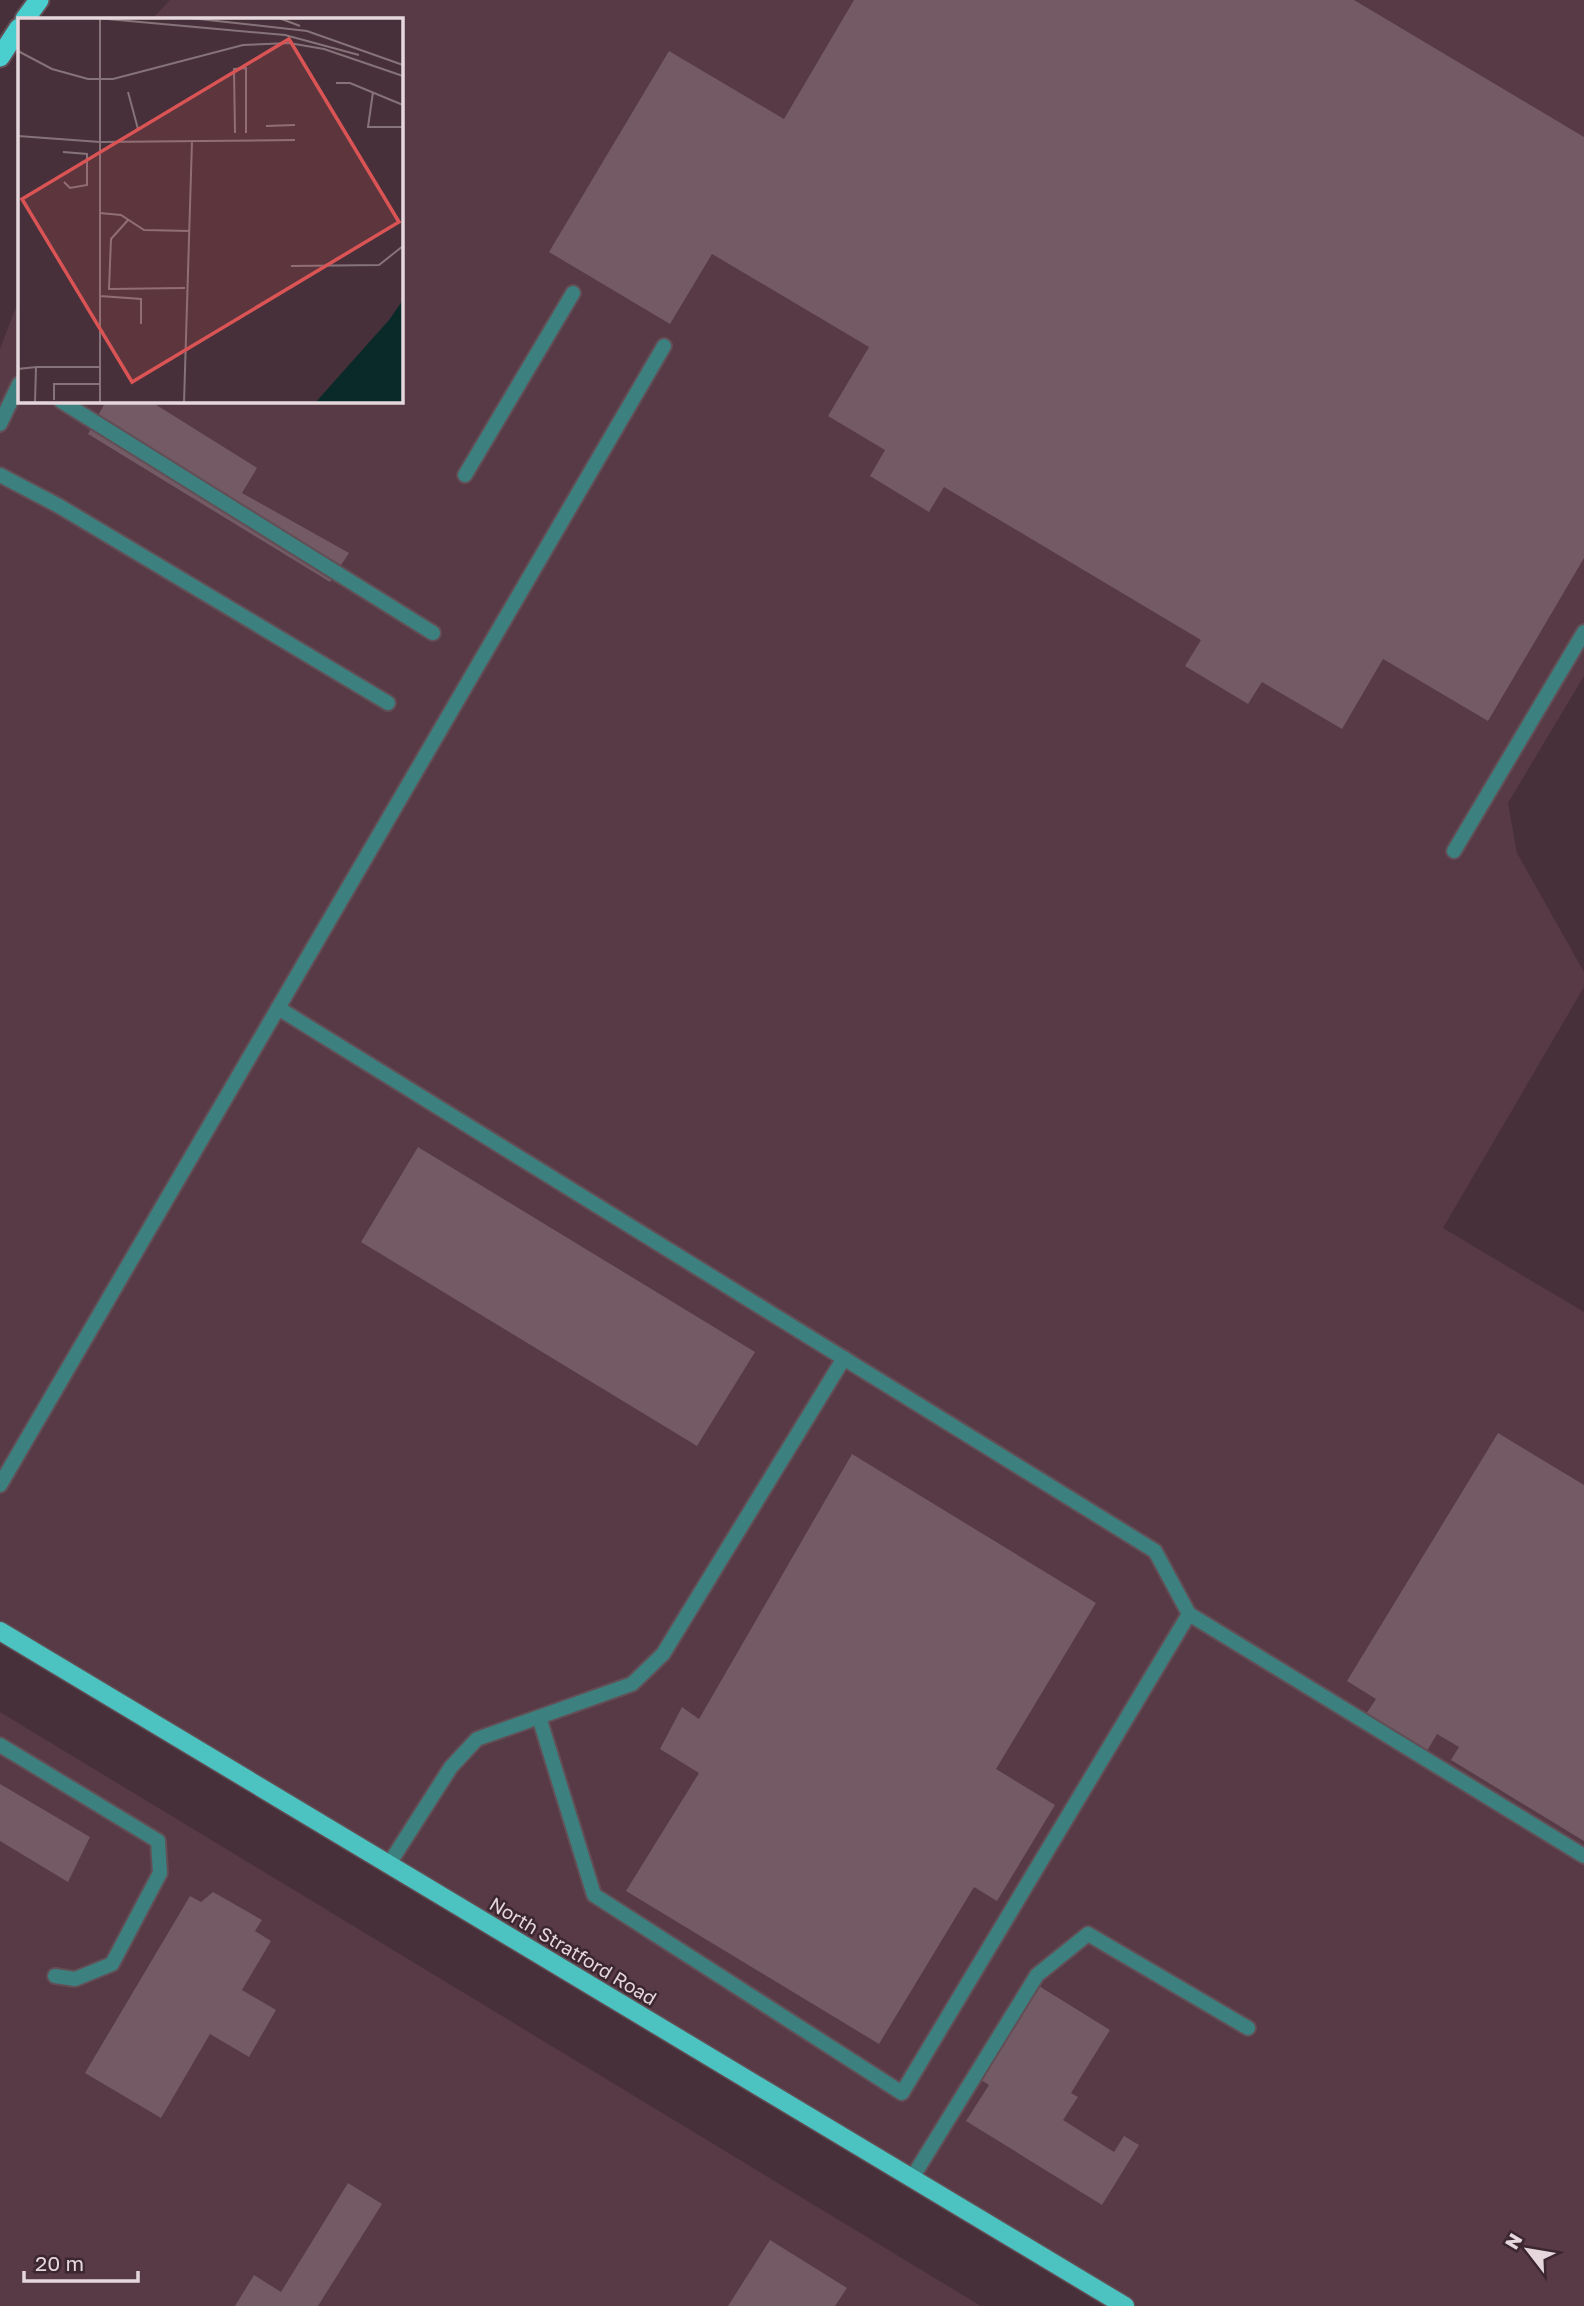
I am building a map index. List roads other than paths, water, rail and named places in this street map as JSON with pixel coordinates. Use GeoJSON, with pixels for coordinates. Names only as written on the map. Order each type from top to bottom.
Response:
{"type":"FeatureCollection","features":[{"type":"Feature","properties":{"kind":"highway"},"geometry":{"type":"LineString","coordinates":[[26,18],[39,0]]}},
{"type":"Feature","properties":{"kind":"highway"},"geometry":{"type":"LineString","coordinates":[[0,57],[18,30]]}},
{"type":"Feature","properties":{"kind":"main road","name":"North Stratford Road"},"geometry":{"type":"LineString","coordinates":[[0,1632],[1125,2306]]}},
{"type":"Feature","properties":{"kind":"lane"},"geometry":{"type":"LineString","coordinates":[[465,475],[573,292]]}},
{"type":"Feature","properties":{"kind":"lane"},"geometry":{"type":"LineString","coordinates":[[0,1485],[664,346]]}},
{"type":"Feature","properties":{"kind":"lane"},"geometry":{"type":"LineString","coordinates":[[0,424],[18,386]]}},
{"type":"Feature","properties":{"kind":"lane"},"geometry":{"type":"LineString","coordinates":[[63,402],[433,633]]}},
{"type":"Feature","properties":{"kind":"lane"},"geometry":{"type":"LineString","coordinates":[[0,475],[59,506],[388,703]]}},
{"type":"Feature","properties":{"kind":"lane"},"geometry":{"type":"LineString","coordinates":[[1454,851],[1584,632]]}},
{"type":"Feature","properties":{"kind":"lane"},"geometry":{"type":"LineString","coordinates":[[278,1008],[1155,1551],[1189,1614],[1584,1856]]}},
{"type":"Feature","properties":{"kind":"lane"},"geometry":{"type":"LineString","coordinates":[[389,1864],[451,1767],[477,1739],[632,1684],[663,1654],[844,1358]]}},
{"type":"Feature","properties":{"kind":"lane"},"geometry":{"type":"LineString","coordinates":[[539,1717],[594,1895],[902,2093],[1189,1614]]}},
{"type":"Feature","properties":{"kind":"lane"},"geometry":{"type":"LineString","coordinates":[[0,1745],[158,1841],[160,1873],[112,1964],[75,1979],[55,1976]]}},
{"type":"Feature","properties":{"kind":"lane"},"geometry":{"type":"LineString","coordinates":[[912,2178],[1037,1975],[1088,1934],[1248,2028]]}}]}
